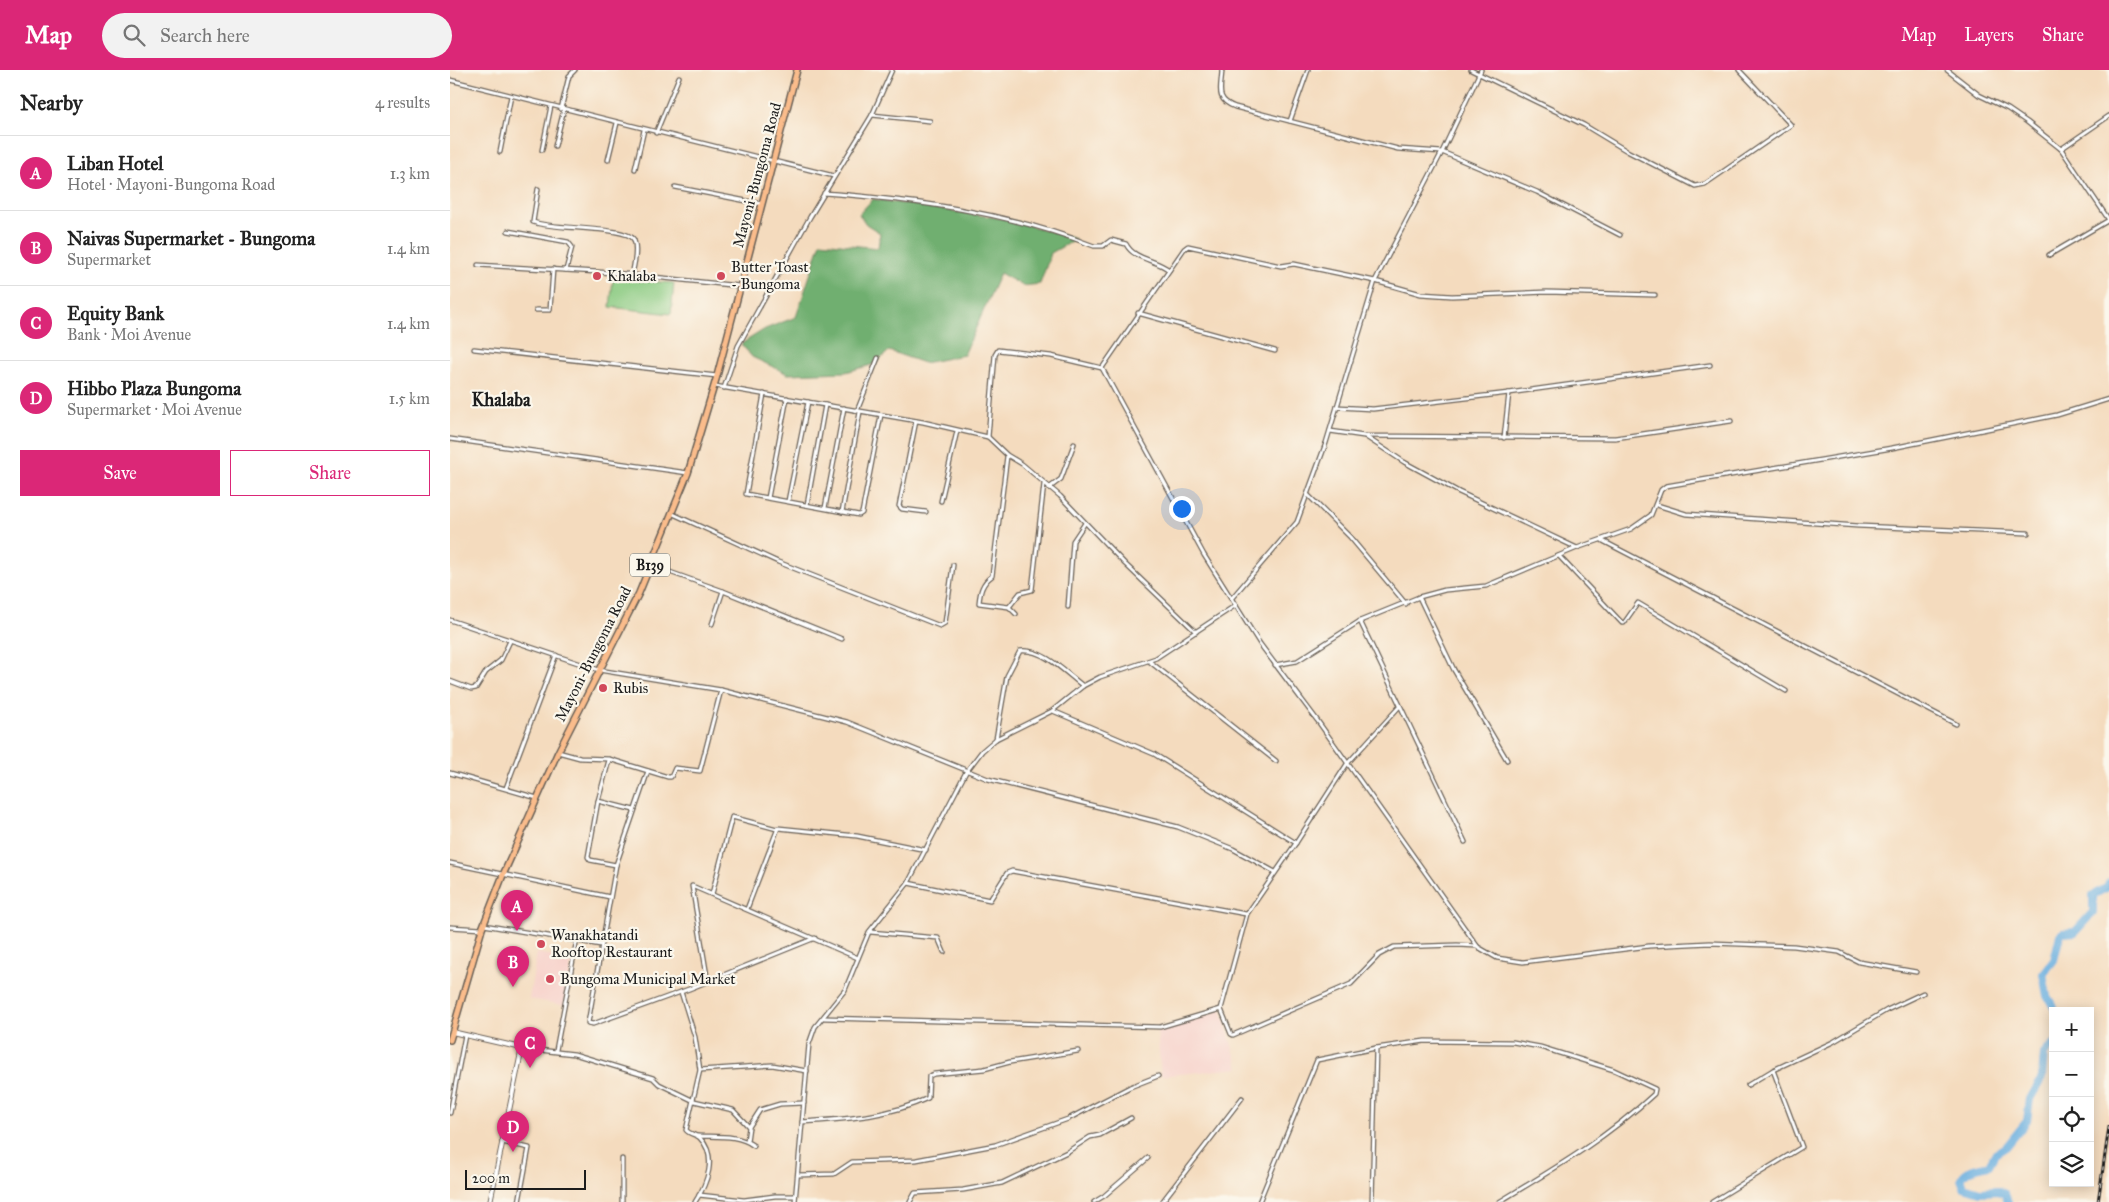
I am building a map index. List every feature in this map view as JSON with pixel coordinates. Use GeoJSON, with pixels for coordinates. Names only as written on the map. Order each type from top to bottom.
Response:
{"type":"FeatureCollection","features":[{"type":"Feature","properties":{"kind":"main road","name":"Mayoni-Bungoma Road"},"geometry":{"type":"LineString","coordinates":[[450,1040],[483,927],[503,875],[558,752],[639,593],[688,473],[718,376],[772,160],[797,70]]}},
{"type":"Feature","properties":{"kind":"street"},"geometry":{"type":"LineString","coordinates":[[555,146],[570,72],[574,70]]}},
{"type":"Feature","properties":{"kind":"street"},"geometry":{"type":"LineString","coordinates":[[724,388],[738,346],[824,193],[872,115],[892,70]]}},
{"type":"Feature","properties":{"kind":"street"},"geometry":{"type":"LineString","coordinates":[[1222,70],[1221,98],[1224,103],[1398,149],[1442,152],[1537,192],[1620,235]]}},
{"type":"Feature","properties":{"kind":"street"},"geometry":{"type":"LineString","coordinates":[[1290,121],[1308,70]]}},
{"type":"Feature","properties":{"kind":"street"},"geometry":{"type":"LineString","coordinates":[[1471,70],[1584,124],[1627,151],[1695,186],[1705,184],[1791,125],[1739,70]]}},
{"type":"Feature","properties":{"kind":"street"},"geometry":{"type":"LineString","coordinates":[[1231,599],[1291,530],[1308,495],[1330,431],[1375,281],[1442,152],[1481,70]]}},
{"type":"Feature","properties":{"kind":"street"},"geometry":{"type":"LineString","coordinates":[[1947,70],[1979,95],[2008,109],[2027,122],[2061,149],[2109,220],[2050,255]]}},
{"type":"Feature","properties":{"kind":"street"},"geometry":{"type":"LineString","coordinates":[[656,133],[679,77]]}},
{"type":"Feature","properties":{"kind":"street"},"geometry":{"type":"LineString","coordinates":[[450,80],[834,176]]}},
{"type":"Feature","properties":{"kind":"street"},"geometry":{"type":"LineString","coordinates":[[500,152],[511,96]]}},
{"type":"Feature","properties":{"kind":"street"},"geometry":{"type":"LineString","coordinates":[[542,150],[551,106]]}},
{"type":"Feature","properties":{"kind":"street"},"geometry":{"type":"LineString","coordinates":[[872,115],[930,121]]}},
{"type":"Feature","properties":{"kind":"street"},"geometry":{"type":"LineString","coordinates":[[2061,149],[2109,116]]}},
{"type":"Feature","properties":{"kind":"street"},"geometry":{"type":"LineString","coordinates":[[608,160],[617,122]]}},
{"type":"Feature","properties":{"kind":"street"},"geometry":{"type":"LineString","coordinates":[[635,169],[644,130]]}},
{"type":"Feature","properties":{"kind":"street"},"geometry":{"type":"LineString","coordinates":[[674,187],[762,204]]}},
{"type":"Feature","properties":{"kind":"street"},"geometry":{"type":"LineString","coordinates":[[538,189],[533,222],[578,230],[617,231],[629,235],[635,244],[632,275]]}},
{"type":"Feature","properties":{"kind":"street"},"geometry":{"type":"LineString","coordinates":[[824,193],[977,211],[1036,225],[1094,246],[1103,246],[1108,241],[1116,240],[1126,244],[1129,250],[1139,256],[1157,262],[1169,270]]}},
{"type":"Feature","properties":{"kind":"street"},"geometry":{"type":"LineString","coordinates":[[508,231],[568,242],[572,247],[566,270]]}},
{"type":"Feature","properties":{"kind":"street"},"geometry":{"type":"LineString","coordinates":[[1102,368],[1138,313],[1188,246],[1281,266],[1294,264],[1375,281],[1414,293],[1452,296],[1547,292],[1655,295]]}},
{"type":"Feature","properties":{"kind":"street"},"geometry":{"type":"LineString","coordinates":[[478,265],[632,275],[740,286]]}},
{"type":"Feature","properties":{"kind":"street"},"geometry":{"type":"LineString","coordinates":[[536,310],[550,310],[553,269]]}},
{"type":"Feature","properties":{"kind":"street"},"geometry":{"type":"LineString","coordinates":[[1138,313],[1275,351]]}},
{"type":"Feature","properties":{"kind":"street"},"geometry":{"type":"LineString","coordinates":[[474,350],[718,376]]}},
{"type":"Feature","properties":{"kind":"street"},"geometry":{"type":"LineString","coordinates":[[988,437],[995,355],[998,350],[1052,356],[1102,368],[1180,512],[1231,599],[1274,665],[1317,720],[1478,946],[1496,958],[1522,962],[1650,946],[1710,944],[1794,946],[1839,952],[1859,962],[1916,972]]}},
{"type":"Feature","properties":{"kind":"street"},"geometry":{"type":"LineString","coordinates":[[842,512],[859,411],[878,358]]}},
{"type":"Feature","properties":{"kind":"street"},"geometry":{"type":"LineString","coordinates":[[1337,407],[1373,409],[1509,393],[1710,365]]}},
{"type":"Feature","properties":{"kind":"street"},"geometry":{"type":"LineString","coordinates":[[715,386],[916,421],[988,437],[1007,455],[1022,464],[1049,488],[1196,632]]}},
{"type":"Feature","properties":{"kind":"street"},"geometry":{"type":"LineString","coordinates":[[1504,438],[1509,393]]}},
{"type":"Feature","properties":{"kind":"street"},"geometry":{"type":"LineString","coordinates":[[764,394],[746,493],[842,512],[862,513],[881,415]]}},
{"type":"Feature","properties":{"kind":"street"},"geometry":{"type":"LineString","coordinates":[[768,498],[787,398]]}},
{"type":"Feature","properties":{"kind":"street"},"geometry":{"type":"LineString","coordinates":[[1274,665],[1297,661],[1360,621],[1419,598],[1445,590],[1486,586],[1577,548],[1603,541],[1644,521],[1651,515],[1661,490],[1666,486],[1892,448],[2057,415],[2109,399]]}},
{"type":"Feature","properties":{"kind":"street"},"geometry":{"type":"LineString","coordinates":[[788,501],[808,402]]}},
{"type":"Feature","properties":{"kind":"street"},"geometry":{"type":"LineString","coordinates":[[807,504],[825,405]]}},
{"type":"Feature","properties":{"kind":"street"},"geometry":{"type":"LineString","coordinates":[[825,508],[844,408]]}},
{"type":"Feature","properties":{"kind":"street"},"geometry":{"type":"LineString","coordinates":[[916,421],[899,506],[902,509],[926,512]]}},
{"type":"Feature","properties":{"kind":"street"},"geometry":{"type":"LineString","coordinates":[[1330,431],[1364,436],[1615,438],[1731,421]]}},
{"type":"Feature","properties":{"kind":"street"},"geometry":{"type":"LineString","coordinates":[[941,501],[956,431]]}},
{"type":"Feature","properties":{"kind":"street"},"geometry":{"type":"LineString","coordinates":[[1364,436],[1404,462],[1459,492],[1577,548]]}},
{"type":"Feature","properties":{"kind":"street"},"geometry":{"type":"LineString","coordinates":[[450,439],[688,473]]}},
{"type":"Feature","properties":{"kind":"street"},"geometry":{"type":"LineString","coordinates":[[1049,488],[1061,479],[1074,444]]}},
{"type":"Feature","properties":{"kind":"street"},"geometry":{"type":"LineString","coordinates":[[1007,455],[992,576],[983,586],[979,603],[1009,607],[1016,614]]}},
{"type":"Feature","properties":{"kind":"street"},"geometry":{"type":"LineString","coordinates":[[1009,607],[1020,594],[1032,590],[1044,484]]}},
{"type":"Feature","properties":{"kind":"street"},"geometry":{"type":"LineString","coordinates":[[1308,495],[1350,537],[1406,604]]}},
{"type":"Feature","properties":{"kind":"street"},"geometry":{"type":"LineString","coordinates":[[1656,505],[1683,513],[1696,514],[1858,526],[2028,533]]}},
{"type":"Feature","properties":{"kind":"street"},"geometry":{"type":"LineString","coordinates":[[671,513],[778,562],[940,626],[945,623],[953,565]]}},
{"type":"Feature","properties":{"kind":"street"},"geometry":{"type":"LineString","coordinates":[[1068,607],[1073,541],[1085,523]]}},
{"type":"Feature","properties":{"kind":"street"},"geometry":{"type":"LineString","coordinates":[[1603,541],[1956,724]]}},
{"type":"Feature","properties":{"kind":"street"},"geometry":{"type":"LineString","coordinates":[[1559,556],[1622,622],[1624,623],[1638,603],[1786,691]]}},
{"type":"Feature","properties":{"kind":"street"},"geometry":{"type":"LineString","coordinates":[[650,565],[723,591],[842,639]]}},
{"type":"Feature","properties":{"kind":"street"},"geometry":{"type":"LineString","coordinates":[[712,624],[723,591]]}},
{"type":"Feature","properties":{"kind":"street"},"geometry":{"type":"LineString","coordinates":[[1419,598],[1454,670],[1507,760]]}},
{"type":"Feature","properties":{"kind":"street"},"geometry":{"type":"LineString","coordinates":[[795,1202],[809,1044],[815,1027],[845,990],[869,932],[908,883],[966,772],[996,739],[1052,711],[1083,686],[1109,672],[1149,661],[1236,605]]}},
{"type":"Feature","properties":{"kind":"street"},"geometry":{"type":"LineString","coordinates":[[450,620],[599,670],[721,690],[799,708],[847,722],[966,772],[988,779],[1178,827],[1233,850],[1275,872]]}},
{"type":"Feature","properties":{"kind":"street"},"geometry":{"type":"LineString","coordinates":[[1360,621],[1464,842]]}},
{"type":"Feature","properties":{"kind":"street"},"geometry":{"type":"LineString","coordinates":[[450,681],[472,689],[476,688],[486,672],[501,660],[510,641]]}},
{"type":"Feature","properties":{"kind":"street"},"geometry":{"type":"LineString","coordinates":[[996,739],[1006,676],[1021,650],[1038,654],[1083,686]]}},
{"type":"Feature","properties":{"kind":"street"},"geometry":{"type":"LineString","coordinates":[[506,788],[556,655]]}},
{"type":"Feature","properties":{"kind":"street"},"geometry":{"type":"LineString","coordinates":[[1149,661],[1276,761]]}},
{"type":"Feature","properties":{"kind":"street"},"geometry":{"type":"LineString","coordinates":[[558,752],[580,758],[609,760],[669,777],[675,768],[700,771],[721,690]]}},
{"type":"Feature","properties":{"kind":"street"},"geometry":{"type":"LineString","coordinates":[[1399,707],[1347,764],[1247,914],[1221,1009],[1231,1034],[1233,1034],[1351,984],[1379,955],[1394,947],[1457,944],[1478,946]]}},
{"type":"Feature","properties":{"kind":"street"},"geometry":{"type":"LineString","coordinates":[[1052,711],[1154,754],[1296,843]]}},
{"type":"Feature","properties":{"kind":"street"},"geometry":{"type":"LineString","coordinates":[[609,760],[598,801],[588,858],[616,865]]}},
{"type":"Feature","properties":{"kind":"street"},"geometry":{"type":"LineString","coordinates":[[648,771],[616,865],[588,1023],[593,1024],[708,982],[815,938]]}},
{"type":"Feature","properties":{"kind":"street"},"geometry":{"type":"LineString","coordinates":[[450,772],[538,798]]}},
{"type":"Feature","properties":{"kind":"street"},"geometry":{"type":"LineString","coordinates":[[598,801],[634,810]]}},
{"type":"Feature","properties":{"kind":"street"},"geometry":{"type":"LineString","coordinates":[[712,894],[732,818],[777,829],[857,836],[926,850]]}},
{"type":"Feature","properties":{"kind":"street"},"geometry":{"type":"LineString","coordinates":[[747,909],[777,829]]}},
{"type":"Feature","properties":{"kind":"street"},"geometry":{"type":"LineString","coordinates":[[450,863],[610,898]]}},
{"type":"Feature","properties":{"kind":"street"},"geometry":{"type":"LineString","coordinates":[[908,883],[990,900],[1007,873],[1012,871],[1247,914]]}},
{"type":"Feature","properties":{"kind":"street"},"geometry":{"type":"LineString","coordinates":[[708,982],[692,887],[858,958]]}},
{"type":"Feature","properties":{"kind":"street"},"geometry":{"type":"LineString","coordinates":[[450,927],[483,927],[577,939],[601,945]]}},
{"type":"Feature","properties":{"kind":"street"},"geometry":{"type":"LineString","coordinates":[[869,932],[938,938],[944,952]]}},
{"type":"Feature","properties":{"kind":"street"},"geometry":{"type":"LineString","coordinates":[[556,1050],[577,939]]}},
{"type":"Feature","properties":{"kind":"street"},"geometry":{"type":"LineString","coordinates":[[681,992],[695,1037],[700,1070],[686,1130],[697,1136],[706,1148],[710,1168],[695,1202]]}},
{"type":"Feature","properties":{"kind":"street"},"geometry":{"type":"LineString","coordinates":[[1748,1085],[1773,1070],[1833,1042],[1887,1010],[1923,993]]}},
{"type":"Feature","properties":{"kind":"street"},"geometry":{"type":"LineString","coordinates":[[823,1018],[1160,1027],[1221,1009]]}},
{"type":"Feature","properties":{"kind":"street"},"geometry":{"type":"LineString","coordinates":[[452,1032],[522,1048],[552,1052],[556,1050],[654,1078],[659,1084],[694,1101],[732,1110],[748,1127]]}},
{"type":"Feature","properties":{"kind":"street"},"geometry":{"type":"LineString","coordinates":[[450,1113],[465,1035]]}},
{"type":"Feature","properties":{"kind":"street"},"geometry":{"type":"LineString","coordinates":[[1259,1202],[1317,1060],[1376,1048],[1425,1041],[1513,1042],[1540,1047],[1614,1070],[1656,1089],[1654,1094],[1626,1121],[1596,1142],[1499,1202]]}},
{"type":"Feature","properties":{"kind":"street"},"geometry":{"type":"LineString","coordinates":[[490,1202],[522,1048]]}},
{"type":"Feature","properties":{"kind":"street"},"geometry":{"type":"LineString","coordinates":[[1372,1202],[1376,1048]]}},
{"type":"Feature","properties":{"kind":"street"},"geometry":{"type":"LineString","coordinates":[[802,1122],[857,1117],[904,1108],[928,1098],[929,1076],[934,1074],[984,1069],[1010,1062],[1078,1051]]}},
{"type":"Feature","properties":{"kind":"street"},"geometry":{"type":"LineString","coordinates":[[700,1070],[772,1065],[807,1071]]}},
{"type":"Feature","properties":{"kind":"street"},"geometry":{"type":"LineString","coordinates":[[1712,1202],[1802,1147],[1773,1070]]}},
{"type":"Feature","properties":{"kind":"street"},"geometry":{"type":"LineString","coordinates":[[798,1175],[834,1174],[852,1162],[916,1160],[995,1145],[1068,1119],[1130,1087],[1158,1076]]}},
{"type":"Feature","properties":{"kind":"street"},"geometry":{"type":"LineString","coordinates":[[1162,1202],[1242,1098]]}},
{"type":"Feature","properties":{"kind":"street"},"geometry":{"type":"LineString","coordinates":[[747,1141],[748,1127],[760,1110],[780,1104],[804,1103]]}},
{"type":"Feature","properties":{"kind":"street"},"geometry":{"type":"LineString","coordinates":[[910,1202],[915,1193],[981,1188],[1002,1183],[1067,1152],[1090,1136],[1100,1135],[1131,1118]]}},
{"type":"Feature","properties":{"kind":"street"},"geometry":{"type":"LineString","coordinates":[[697,1136],[736,1138],[747,1141],[754,1146]]}},
{"type":"Feature","properties":{"kind":"street"},"geometry":{"type":"LineString","coordinates":[[502,1142],[529,1148],[518,1202]]}},
{"type":"Feature","properties":{"kind":"street"},"geometry":{"type":"LineString","coordinates":[[1094,1202],[1104,1196],[1148,1158]]}},
{"type":"Feature","properties":{"kind":"street"},"geometry":{"type":"LineString","coordinates":[[622,1160],[622,1202]]}},
{"type":"Feature","properties":{"kind":"street"},"geometry":{"type":"LineString","coordinates":[[699,1195],[744,1200],[775,1196],[796,1196]]}},
{"type":"Feature","properties":{"kind":"shaded area","name":"Bungoma Municipal Market"},"geometry":{"type":"Polygon","coordinates":[[[537,953],[572,959],[564,1005],[529,999],[537,953]]]}},
{"type":"Feature","properties":{"kind":"shaded area"},"geometry":{"type":"Polygon","coordinates":[[[1221,1010],[1239,1068],[1161,1076],[1157,1029],[1173,1027],[1221,1010]]]}},
{"type":"Feature","properties":{"kind":"green space"},"geometry":{"type":"Polygon","coordinates":[[[873,199],[1011,220],[1076,239],[1051,253],[1040,284],[1023,286],[1000,273],[964,355],[924,363],[889,351],[875,364],[846,372],[788,374],[752,357],[741,344],[765,329],[796,317],[821,242],[878,248],[880,233],[866,224],[859,214],[873,199]]]}},
{"type":"Feature","properties":{"kind":"green space"},"geometry":{"type":"Polygon","coordinates":[[[613,279],[674,283],[671,314],[610,307],[613,279]]]}},
{"type":"Feature","properties":{"kind":"waterway"},"geometry":{"type":"LineString","coordinates":[[2054,1007],[2047,996],[2043,974],[2054,960],[2060,935],[2075,932],[2093,912],[2093,895],[2106,888],[2109,883]]}},
{"type":"Feature","properties":{"kind":"waterway"},"geometry":{"type":"LineString","coordinates":[[2008,1202],[2005,1194],[1998,1191],[1980,1192],[1964,1187],[1961,1179],[1966,1173],[1989,1165],[1995,1154],[2006,1147],[2027,1121],[2030,1099],[2042,1078],[2044,1054],[2049,1048]]}},
{"type":"Feature","properties":{"kind":"railway"},"geometry":{"type":"LineString","coordinates":[[2098,1202],[2109,1127]]}},
{"type":"Feature","properties":{"kind":"place","name":"Khalaba"},"geometry":{"type":"Point","coordinates":[597,276]}},
{"type":"Feature","properties":{"kind":"place","name":"Butter Toast - Bungoma"},"geometry":{"type":"Point","coordinates":[721,276]}},
{"type":"Feature","properties":{"kind":"place","name":"Rubis"},"geometry":{"type":"Point","coordinates":[603,688]}},
{"type":"Feature","properties":{"kind":"place","name":"Liban Hotel"},"geometry":{"type":"Point","coordinates":[517,931]}},
{"type":"Feature","properties":{"kind":"place","name":"Wanakhatandi Rooftop Restaurant"},"geometry":{"type":"Point","coordinates":[541,944]}},
{"type":"Feature","properties":{"kind":"place","name":"Bungoma Municipal Market"},"geometry":{"type":"Point","coordinates":[550,979]}},
{"type":"Feature","properties":{"kind":"place","name":"Naivas Supermarket - Bungoma"},"geometry":{"type":"Point","coordinates":[513,987]}},
{"type":"Feature","properties":{"kind":"place","name":"Equity Bank"},"geometry":{"type":"Point","coordinates":[530,1068]}},
{"type":"Feature","properties":{"kind":"place","name":"Hibbo Plaza Bungoma"},"geometry":{"type":"Point","coordinates":[513,1152]}},
{"type":"Feature","properties":{"kind":"district","name":"Khalaba"},"geometry":{"type":"Point","coordinates":[501,400]}}]}
